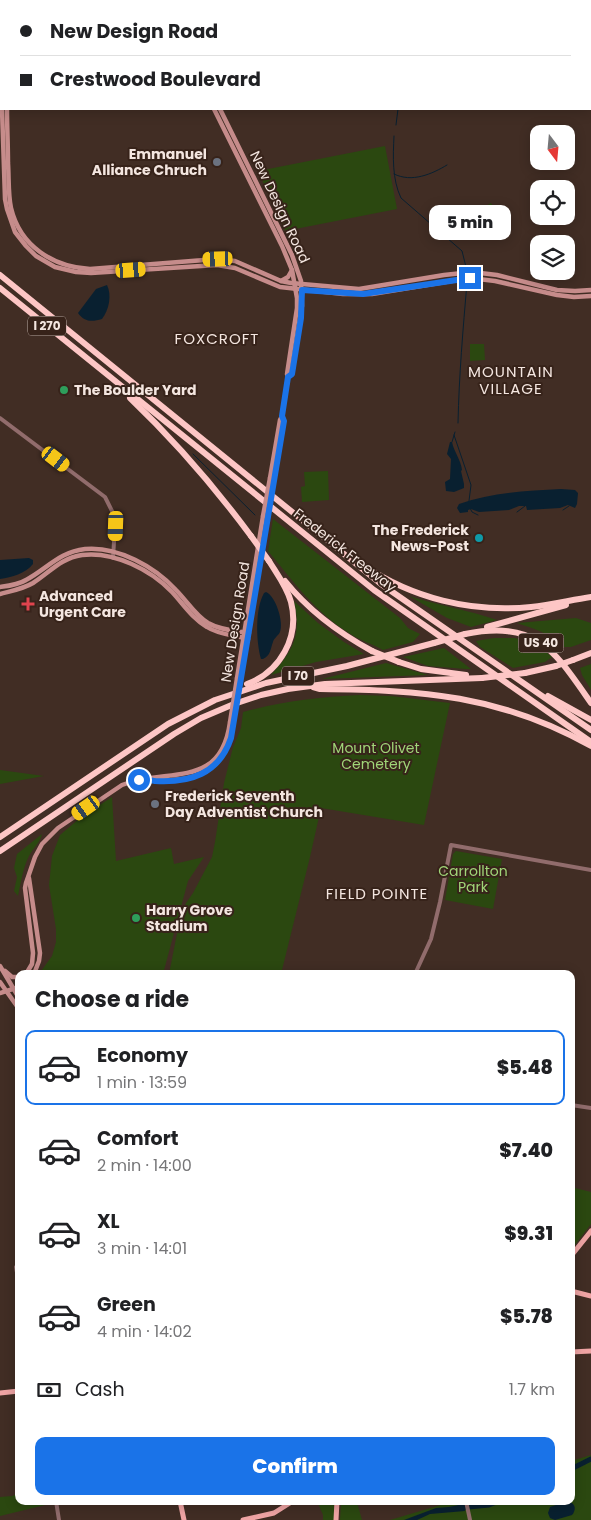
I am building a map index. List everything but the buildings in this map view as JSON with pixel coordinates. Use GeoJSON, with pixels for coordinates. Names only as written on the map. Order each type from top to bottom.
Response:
{"type":"FeatureCollection","features":[{"type":"Feature","properties":{"kind":"highway","name":"I 270"},"geometry":{"type":"LineString","coordinates":[[0,275],[330,544]]}},
{"type":"Feature","properties":{"kind":"highway","name":"I 270"},"geometry":{"type":"LineString","coordinates":[[0,288],[94,364]]}},
{"type":"Feature","properties":{"kind":"highway"},"geometry":{"type":"LineString","coordinates":[[94,364],[187,456],[217,491],[293,591],[310,608],[340,632],[372,651],[399,662],[428,671],[482,678]]}},
{"type":"Feature","properties":{"kind":"highway","name":"Frederick Freeway"},"geometry":{"type":"LineString","coordinates":[[94,364],[374,590],[591,742]]}},
{"type":"Feature","properties":{"kind":"highway"},"geometry":{"type":"LineString","coordinates":[[330,544],[394,583],[424,595],[458,604],[487,608],[515,608],[591,597]]}},
{"type":"Feature","properties":{"kind":"highway","name":"Frederick Freeway"},"geometry":{"type":"LineString","coordinates":[[330,544],[381,584],[591,730]]}},
{"type":"Feature","properties":{"kind":"highway"},"geometry":{"type":"LineString","coordinates":[[168,724],[214,697],[256,681],[269,671],[286,651],[292,634],[292,610],[285,587],[269,561]]}},
{"type":"Feature","properties":{"kind":"highway","name":"I 70"},"geometry":{"type":"LineString","coordinates":[[0,837],[168,724],[215,700],[246,688],[355,664],[591,597]]}},
{"type":"Feature","properties":{"kind":"highway","name":"US 40"},"geometry":{"type":"LineString","coordinates":[[465,634],[485,630],[504,630],[537,641],[550,649],[562,662],[591,703]]}},
{"type":"Feature","properties":{"kind":"highway","name":"I 70"},"geometry":{"type":"LineString","coordinates":[[0,851],[188,725],[219,710],[261,695],[306,686],[482,678],[525,673],[556,666],[590,654]]}},
{"type":"Feature","properties":{"kind":"highway"},"geometry":{"type":"LineString","coordinates":[[502,669],[591,720]]}},
{"type":"Feature","properties":{"kind":"highway"},"geometry":{"type":"LineString","coordinates":[[306,686],[320,689],[412,692],[463,698],[529,716],[591,746]]}},
{"type":"Feature","properties":{"kind":"main road"},"geometry":{"type":"LineString","coordinates":[[2,110],[5,198],[8,215],[21,241],[42,260],[65,270],[91,273],[217,265],[235,268],[280,287],[370,288]]}},
{"type":"Feature","properties":{"kind":"main road"},"geometry":{"type":"LineString","coordinates":[[7,110],[11,208],[25,239],[40,253],[58,263],[78,268],[218,259],[235,261],[296,287]]}},
{"type":"Feature","properties":{"kind":"main road","name":"New Design Road"},"geometry":{"type":"LineString","coordinates":[[28,970],[33,959],[25,895],[26,883],[38,850],[46,840],[58,828],[122,784],[148,779],[154,781],[186,779],[206,772],[217,763],[226,751],[231,738],[232,721],[265,517],[284,421],[282,416],[297,308],[296,287],[292,270],[282,246],[214,110]]}},
{"type":"Feature","properties":{"kind":"main road","name":"New Design Road"},"geometry":{"type":"LineString","coordinates":[[220,110],[292,255],[302,287],[301,318],[292,374],[288,377]]}},
{"type":"Feature","properties":{"kind":"main road"},"geometry":{"type":"LineString","coordinates":[[255,193],[260,190]]}},
{"type":"Feature","properties":{"kind":"main road"},"geometry":{"type":"LineString","coordinates":[[281,281],[288,277],[292,270]]}},
{"type":"Feature","properties":{"kind":"main road"},"geometry":{"type":"LineString","coordinates":[[343,294],[347,291],[472,272],[497,275],[557,290],[591,290]]}},
{"type":"Feature","properties":{"kind":"main road"},"geometry":{"type":"LineString","coordinates":[[302,287],[343,294],[372,294],[470,278],[495,280],[557,295],[591,296]]}},
{"type":"Feature","properties":{"kind":"main road"},"geometry":{"type":"LineString","coordinates":[[0,587],[23,582],[53,561],[69,553],[92,549],[138,561],[161,576],[196,613],[208,622],[246,636]]}},
{"type":"Feature","properties":{"kind":"main road"},"geometry":{"type":"LineString","coordinates":[[0,594],[27,586],[59,563],[70,558],[94,554],[114,555]]}},
{"type":"Feature","properties":{"kind":"main road","name":"New Design Road"},"geometry":{"type":"LineString","coordinates":[[29,876],[40,953],[36,970]]}},
{"type":"Feature","properties":{"kind":"main road"},"geometry":{"type":"LineString","coordinates":[[0,966],[8,975],[15,977]]}},
{"type":"Feature","properties":{"kind":"main road"},"geometry":{"type":"LineString","coordinates":[[0,966],[15,993]]}},
{"type":"Feature","properties":{"kind":"main road"},"geometry":{"type":"LineString","coordinates":[[1,985],[10,984],[15,981]]}},
{"type":"Feature","properties":{"kind":"main road"},"geometry":{"type":"LineString","coordinates":[[1,985],[15,1003]]}},
{"type":"Feature","properties":{"kind":"main road"},"geometry":{"type":"LineString","coordinates":[[0,993],[15,989]]}},
{"type":"Feature","properties":{"kind":"main road"},"geometry":{"type":"LineString","coordinates":[[575,1251],[591,1231]]}},
{"type":"Feature","properties":{"kind":"main road"},"geometry":{"type":"LineString","coordinates":[[575,1292],[591,1296]]}},
{"type":"Feature","properties":{"kind":"main road"},"geometry":{"type":"LineString","coordinates":[[575,1352],[591,1351]]}},
{"type":"Feature","properties":{"kind":"main road"},"geometry":{"type":"LineString","coordinates":[[0,1393],[15,1391]]}},
{"type":"Feature","properties":{"kind":"main road"},"geometry":{"type":"LineString","coordinates":[[181,1505],[184,1520]]}},
{"type":"Feature","properties":{"kind":"main road"},"geometry":{"type":"LineString","coordinates":[[243,1520],[274,1513],[287,1505]]}},
{"type":"Feature","properties":{"kind":"main road"},"geometry":{"type":"LineString","coordinates":[[336,1520],[337,1505]]}},
{"type":"Feature","properties":{"kind":"street"},"geometry":{"type":"LineString","coordinates":[[0,418],[105,497],[115,517],[114,555]]}},
{"type":"Feature","properties":{"kind":"street"},"geometry":{"type":"LineString","coordinates":[[417,970],[431,939],[452,845],[591,870]]}},
{"type":"Feature","properties":{"kind":"street"},"geometry":{"type":"LineString","coordinates":[[575,1106],[591,1108]]}},
{"type":"Feature","properties":{"kind":"street"},"geometry":{"type":"LineString","coordinates":[[57,1505],[59,1520]]}},
{"type":"Feature","properties":{"kind":"street"},"geometry":{"type":"LineString","coordinates":[[467,1505],[470,1520]]}},
{"type":"Feature","properties":{"kind":"green space"},"geometry":{"type":"Polygon","coordinates":[[[385,146],[397,209],[285,231],[258,171],[385,146]]]}},
{"type":"Feature","properties":{"kind":"green space"},"geometry":{"type":"Polygon","coordinates":[[[491,203],[499,217],[485,225],[487,228],[475,236],[466,222],[491,203]]]}},
{"type":"Feature","properties":{"kind":"green space"},"geometry":{"type":"Polygon","coordinates":[[[470,344],[484,344],[485,360],[470,361],[470,344]]]}},
{"type":"Feature","properties":{"kind":"green space"},"geometry":{"type":"Polygon","coordinates":[[[328,471],[329,500],[302,502],[301,487],[305,486],[304,472],[328,471]]]}},
{"type":"Feature","properties":{"kind":"green space"},"geometry":{"type":"Polygon","coordinates":[[[273,519],[400,618],[408,628],[420,634],[413,642],[383,650],[357,638],[337,625],[315,606],[268,551],[273,519]]]}},
{"type":"Feature","properties":{"kind":"green space"},"geometry":{"type":"Polygon","coordinates":[[[409,596],[497,620],[471,627],[447,618],[409,596]]]}},
{"type":"Feature","properties":{"kind":"green space"},"geometry":{"type":"Polygon","coordinates":[[[294,601],[318,623],[364,654],[316,662],[271,675],[285,658],[294,642],[297,624],[294,601]]]}},
{"type":"Feature","properties":{"kind":"green space"},"geometry":{"type":"Polygon","coordinates":[[[576,618],[591,623],[591,640],[571,647],[562,647],[553,638],[517,623],[576,618]]]}},
{"type":"Feature","properties":{"kind":"green space"},"geometry":{"type":"Polygon","coordinates":[[[494,638],[515,638],[539,646],[552,657],[545,662],[513,668],[480,647],[476,641],[494,638]]]}},
{"type":"Feature","properties":{"kind":"green space"},"geometry":{"type":"Polygon","coordinates":[[[444,648],[471,669],[428,666],[403,657],[444,648]]]}},
{"type":"Feature","properties":{"kind":"green space"},"geometry":{"type":"Polygon","coordinates":[[[386,663],[428,675],[322,679],[386,663]]]}},
{"type":"Feature","properties":{"kind":"green space"},"geometry":{"type":"Polygon","coordinates":[[[591,664],[591,690],[580,668],[591,664]]]}},
{"type":"Feature","properties":{"kind":"green space","name":"Mount Olivet Cemetery"},"geometry":{"type":"Polygon","coordinates":[[[360,695],[391,696],[450,703],[424,825],[321,808],[282,970],[170,970],[180,918],[186,903],[212,857],[224,783],[233,747],[241,728],[243,712],[301,700],[360,695]]]}},
{"type":"Feature","properties":{"kind":"green space"},"geometry":{"type":"Polygon","coordinates":[[[0,770],[44,776],[0,784],[0,770]]]}},
{"type":"Feature","properties":{"kind":"green space"},"geometry":{"type":"Polygon","coordinates":[[[112,797],[116,861],[171,848],[174,864],[204,857],[188,881],[164,970],[42,970],[52,956],[56,942],[56,929],[49,885],[52,856],[60,835],[80,818],[112,797]]]}},
{"type":"Feature","properties":{"kind":"green space"},"geometry":{"type":"Polygon","coordinates":[[[42,834],[27,861],[18,896],[14,891],[17,877],[14,868],[17,854],[42,834]]]}},
{"type":"Feature","properties":{"kind":"green space","name":"Carrollton Park"},"geometry":{"type":"Polygon","coordinates":[[[456,851],[502,859],[493,909],[445,900],[453,854],[456,851]]]}},
{"type":"Feature","properties":{"kind":"green space"},"geometry":{"type":"Polygon","coordinates":[[[575,1188],[591,1192],[591,1224],[575,1245],[575,1188]]]}},
{"type":"Feature","properties":{"kind":"green space"},"geometry":{"type":"Polygon","coordinates":[[[591,1455],[591,1520],[390,1520],[441,1505],[575,1505],[575,1460],[591,1455]]]}},
{"type":"Feature","properties":{"kind":"green space"},"geometry":{"type":"Polygon","coordinates":[[[15,1495],[15,1505],[45,1505],[0,1516],[0,1497],[15,1495]]]}},
{"type":"Feature","properties":{"kind":"green space"},"geometry":{"type":"Polygon","coordinates":[[[319,1505],[335,1505],[334,1520],[323,1520],[319,1505]]]}},
{"type":"Feature","properties":{"kind":"green space"},"geometry":{"type":"Polygon","coordinates":[[[341,1505],[358,1505],[362,1520],[340,1520],[341,1505]]]}},
{"type":"Feature","properties":{"kind":"water"},"geometry":{"type":"Polygon","coordinates":[[[107,285],[109,289],[109,302],[102,319],[86,320],[78,313],[96,289],[107,285]]]}},
{"type":"Feature","properties":{"kind":"water"},"geometry":{"type":"Polygon","coordinates":[[[450,442],[452,442],[460,463],[464,484],[464,488],[454,492],[446,491],[445,482],[450,479],[451,459],[447,454],[450,442]]]}},
{"type":"Feature","properties":{"kind":"water"},"geometry":{"type":"Polygon","coordinates":[[[575,490],[578,493],[575,508],[568,505],[560,508],[527,510],[526,506],[519,506],[509,510],[479,512],[471,509],[468,512],[460,513],[457,508],[459,504],[484,497],[522,491],[575,490]]]}},
{"type":"Feature","properties":{"kind":"water"},"geometry":{"type":"Polygon","coordinates":[[[29,558],[33,560],[33,564],[22,573],[0,579],[0,560],[29,558]]]}},
{"type":"Feature","properties":{"kind":"water"},"geometry":{"type":"Polygon","coordinates":[[[266,592],[270,594],[276,604],[281,628],[269,654],[261,659],[257,634],[258,616],[261,600],[266,592]]]}},
{"type":"Feature","properties":{"kind":"water"},"geometry":{"type":"Polygon","coordinates":[[[464,1505],[465,1511],[430,1514],[417,1520],[404,1520],[436,1508],[464,1505]]]}},
{"type":"Feature","properties":{"kind":"water"},"geometry":{"type":"Polygon","coordinates":[[[573,1505],[575,1509],[572,1515],[555,1520],[550,1518],[548,1513],[550,1507],[573,1505]]]}},
{"type":"Feature","properties":{"kind":"waterway"},"geometry":{"type":"LineString","coordinates":[[396,125],[398,110]]}},
{"type":"Feature","properties":{"kind":"waterway"},"geometry":{"type":"LineString","coordinates":[[394,136],[393,160],[401,198],[462,251],[466,267]]}},
{"type":"Feature","properties":{"kind":"waterway"},"geometry":{"type":"LineString","coordinates":[[394,174],[408,178],[422,176],[447,165]]}},
{"type":"Feature","properties":{"kind":"waterway"},"geometry":{"type":"LineString","coordinates":[[458,423],[467,283]]}},
{"type":"Feature","properties":{"kind":"waterway"},"geometry":{"type":"LineString","coordinates":[[452,442],[455,432]]}},
{"type":"Feature","properties":{"kind":"waterway"},"geometry":{"type":"LineString","coordinates":[[454,435],[471,485],[469,501]]}},
{"type":"Feature","properties":{"kind":"waterway"},"geometry":{"type":"LineString","coordinates":[[193,454],[255,515]]}},
{"type":"Feature","properties":{"kind":"waterway"},"geometry":{"type":"LineString","coordinates":[[517,512],[525,506]]}},
{"type":"Feature","properties":{"kind":"waterway"},"geometry":{"type":"LineString","coordinates":[[563,510],[569,506]]}},
{"type":"Feature","properties":{"kind":"waterway"},"geometry":{"type":"LineString","coordinates":[[470,508],[472,512],[478,515]]}},
{"type":"Feature","properties":{"kind":"waterway"},"geometry":{"type":"LineString","coordinates":[[575,1467],[591,1459]]}},
{"type":"Feature","properties":{"kind":"waterway"},"geometry":{"type":"LineString","coordinates":[[458,1508],[489,1505]]}},
{"type":"Feature","properties":{"kind":"place","name":"Emmanuel Alliance Chruch"},"geometry":{"type":"Point","coordinates":[217,162]}},
{"type":"Feature","properties":{"kind":"place","name":"The Boulder Yard"},"geometry":{"type":"Point","coordinates":[64,390]}},
{"type":"Feature","properties":{"kind":"place","name":"The Frederick News-Post"},"geometry":{"type":"Point","coordinates":[479,538]}},
{"type":"Feature","properties":{"kind":"place","name":"Advanced Urgent Care"},"geometry":{"type":"Point","coordinates":[28,604]}},
{"type":"Feature","properties":{"kind":"place","name":"Frederick Seventh Day Adventist Church"},"geometry":{"type":"Point","coordinates":[155,804]}},
{"type":"Feature","properties":{"kind":"place","name":"Harry Grove Stadium"},"geometry":{"type":"Point","coordinates":[136,918]}},
{"type":"Feature","properties":{"kind":"district","name":"FOXCROFT"},"geometry":{"type":"Point","coordinates":[217,339]}},
{"type":"Feature","properties":{"kind":"district","name":"MOUNTAIN VILLAGE"},"geometry":{"type":"Point","coordinates":[511,380]}},
{"type":"Feature","properties":{"kind":"district","name":"FIELD POINTE"},"geometry":{"type":"Point","coordinates":[377,894]}},
{"type":"Feature","properties":{"kind":"route"},"geometry":{"type":"LineString","coordinates":[[139,780],[176,780],[202,775],[217,763],[229,745],[284,421],[282,416],[288,377],[292,374],[301,318],[302,290],[343,294],[372,294],[470,278]]}}]}
